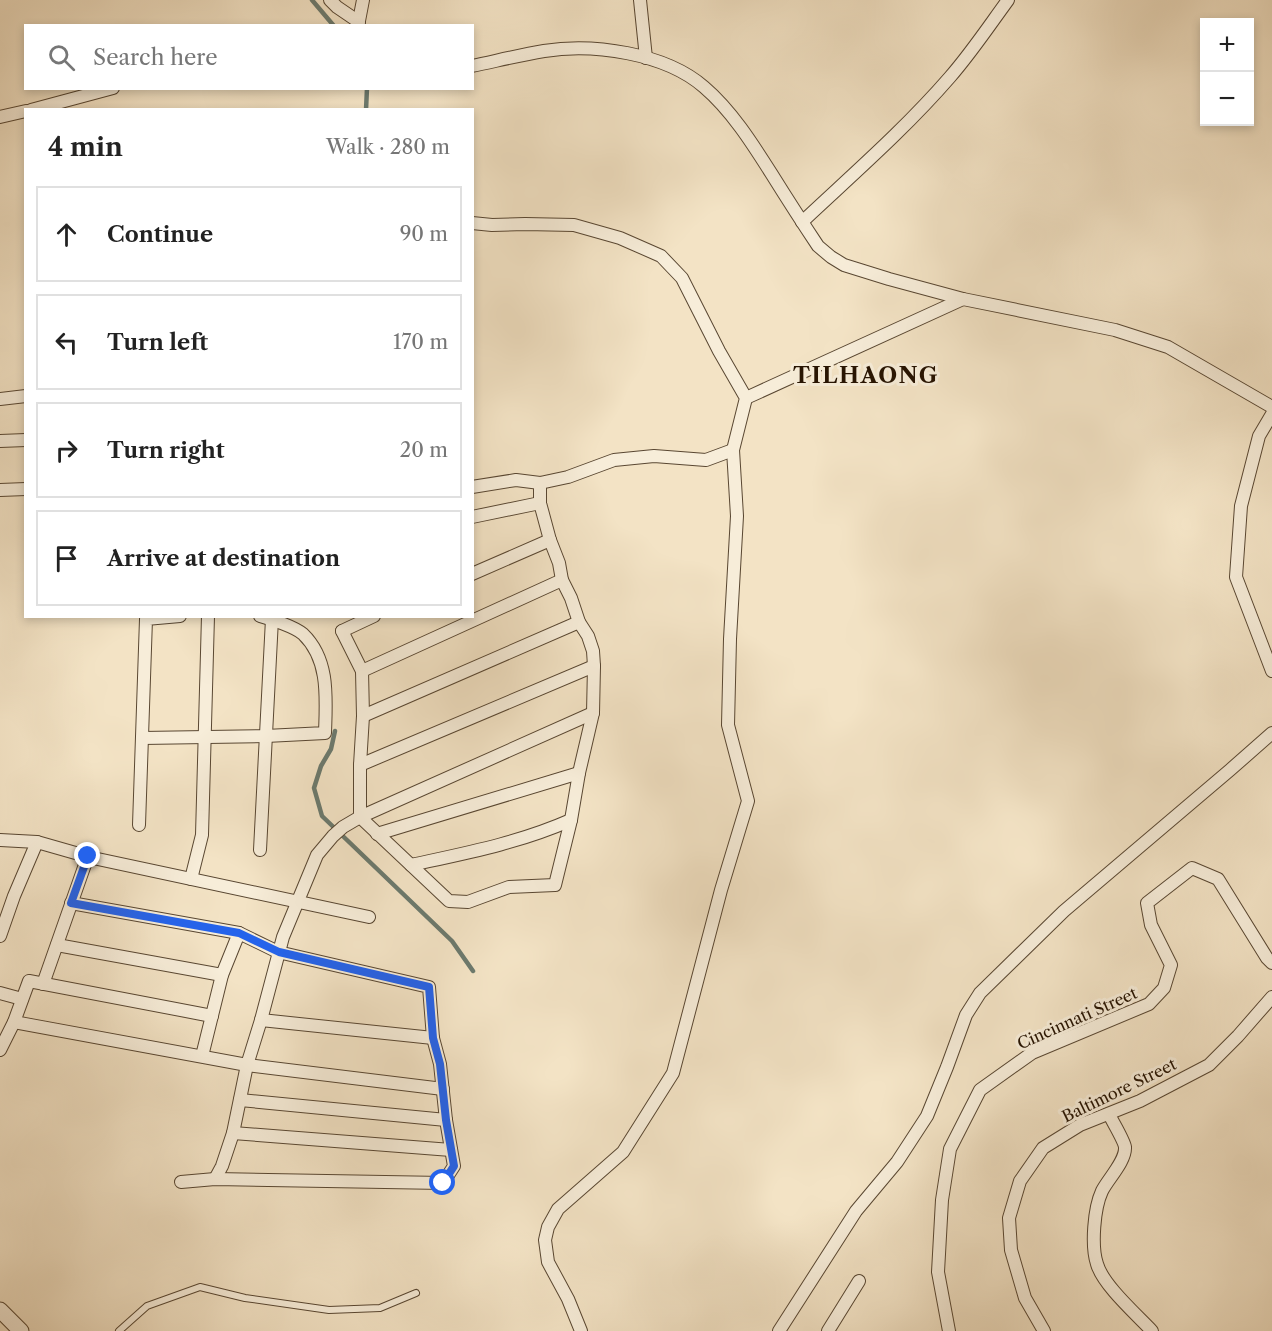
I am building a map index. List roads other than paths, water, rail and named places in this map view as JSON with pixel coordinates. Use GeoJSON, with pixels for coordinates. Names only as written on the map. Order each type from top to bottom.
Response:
{"type":"FeatureCollection","features":[{"type":"Feature","properties":{"kind":"street"},"geometry":{"type":"LineString","coordinates":[[330,0],[358,24],[363,0]]}},
{"type":"Feature","properties":{"kind":"street"},"geometry":{"type":"LineString","coordinates":[[640,0],[646,58]]}},
{"type":"Feature","properties":{"kind":"street"},"geometry":{"type":"LineString","coordinates":[[802,222],[897,134],[927,102],[975,46],[1008,0]]}},
{"type":"Feature","properties":{"kind":"street"},"geometry":{"type":"LineString","coordinates":[[474,66],[545,51],[577,49],[612,51],[670,66],[686,74],[717,99],[745,134],[818,246],[844,265],[963,299],[1115,330],[1168,347],[1272,407]]}},
{"type":"Feature","properties":{"kind":"street"},"geometry":{"type":"LineString","coordinates":[[38,108],[106,90]]}},
{"type":"Feature","properties":{"kind":"street"},"geometry":{"type":"LineString","coordinates":[[0,117],[24,111]]}},
{"type":"Feature","properties":{"kind":"street"},"geometry":{"type":"LineString","coordinates":[[474,223],[574,225],[620,238],[661,256],[682,278],[719,351],[747,398],[733,450],[737,516],[730,639],[729,724],[748,801],[721,890],[673,1073],[622,1152],[558,1209],[548,1227],[545,1240],[548,1262],[568,1299],[581,1331]]}},
{"type":"Feature","properties":{"kind":"street"},"geometry":{"type":"LineString","coordinates":[[747,398],[963,299]]}},
{"type":"Feature","properties":{"kind":"street"},"geometry":{"type":"LineString","coordinates":[[0,399],[24,396]]}},
{"type":"Feature","properties":{"kind":"street"},"geometry":{"type":"LineString","coordinates":[[1272,414],[1259,436],[1241,506],[1236,577],[1272,671]]}},
{"type":"Feature","properties":{"kind":"street"},"geometry":{"type":"LineString","coordinates":[[0,441],[24,440]]}},
{"type":"Feature","properties":{"kind":"street"},"geometry":{"type":"LineString","coordinates":[[474,487],[516,480],[540,483],[568,477],[614,460],[654,456],[706,460],[733,450]]}},
{"type":"Feature","properties":{"kind":"street"},"geometry":{"type":"LineString","coordinates":[[342,631],[362,670],[360,817],[449,901],[468,902],[509,887],[555,885],[593,713],[594,666],[588,636],[579,622],[562,580],[559,562],[550,540],[540,503],[540,483]]}},
{"type":"Feature","properties":{"kind":"street"},"geometry":{"type":"LineString","coordinates":[[0,490],[24,489]]}},
{"type":"Feature","properties":{"kind":"street"},"geometry":{"type":"LineString","coordinates":[[474,517],[540,503]]}},
{"type":"Feature","properties":{"kind":"street"},"geometry":{"type":"LineString","coordinates":[[474,573],[550,540]]}},
{"type":"Feature","properties":{"kind":"street"},"geometry":{"type":"LineString","coordinates":[[362,670],[562,580]]}},
{"type":"Feature","properties":{"kind":"street"},"geometry":{"type":"LineString","coordinates":[[140,825],[146,619],[157,618]]}},
{"type":"Feature","properties":{"kind":"street"},"geometry":{"type":"LineString","coordinates":[[191,879],[202,835],[208,618]]}},
{"type":"Feature","properties":{"kind":"street"},"geometry":{"type":"LineString","coordinates":[[142,738],[325,733],[326,691],[319,655],[302,633],[268,618]]}},
{"type":"Feature","properties":{"kind":"street"},"geometry":{"type":"LineString","coordinates":[[342,631],[354,618]]}},
{"type":"Feature","properties":{"kind":"street"},"geometry":{"type":"LineString","coordinates":[[342,631],[370,618]]}},
{"type":"Feature","properties":{"kind":"street"},"geometry":{"type":"LineString","coordinates":[[260,850],[272,619]]}},
{"type":"Feature","properties":{"kind":"street"},"geometry":{"type":"LineString","coordinates":[[363,716],[579,622]]}},
{"type":"Feature","properties":{"kind":"street"},"geometry":{"type":"LineString","coordinates":[[360,765],[594,666]]}},
{"type":"Feature","properties":{"kind":"street"},"geometry":{"type":"LineString","coordinates":[[215,1179],[233,1133],[247,1065],[283,937],[317,855],[343,827],[360,817],[593,713]]}},
{"type":"Feature","properties":{"kind":"street"},"geometry":{"type":"LineString","coordinates":[[779,1331],[856,1210],[897,1162],[927,1116],[966,1015],[980,993],[1064,911],[1272,733]]}},
{"type":"Feature","properties":{"kind":"street"},"geometry":{"type":"LineString","coordinates":[[378,834],[579,773]]}},
{"type":"Feature","properties":{"kind":"street"},"geometry":{"type":"LineString","coordinates":[[411,864],[501,845],[546,831],[571,820]]}},
{"type":"Feature","properties":{"kind":"street"},"geometry":{"type":"LineString","coordinates":[[0,840],[37,842],[88,856],[369,917]]}},
{"type":"Feature","properties":{"kind":"street"},"geometry":{"type":"LineString","coordinates":[[0,936],[37,842]]}},
{"type":"Feature","properties":{"kind":"street"},"geometry":{"type":"LineString","coordinates":[[43,984],[88,856]]}},
{"type":"Feature","properties":{"kind":"street","name":"Cincinnati Street"},"geometry":{"type":"LineString","coordinates":[[949,1331],[938,1272],[942,1200],[950,1149],[980,1090],[1032,1053],[1149,1004],[1164,988],[1171,966],[1151,925],[1147,903],[1192,868],[1218,879],[1272,963]]}},
{"type":"Feature","properties":{"kind":"street"},"geometry":{"type":"LineString","coordinates":[[0,896],[14,896]]}},
{"type":"Feature","properties":{"kind":"street"},"geometry":{"type":"LineString","coordinates":[[71,903],[239,933],[279,952],[429,987],[433,1038],[440,1064],[454,1166],[443,1183],[215,1179],[181,1182]]}},
{"type":"Feature","properties":{"kind":"street"},"geometry":{"type":"LineString","coordinates":[[202,1056],[222,975],[239,933]]}},
{"type":"Feature","properties":{"kind":"street"},"geometry":{"type":"LineString","coordinates":[[57,945],[222,975]]}},
{"type":"Feature","properties":{"kind":"street"},"geometry":{"type":"LineString","coordinates":[[0,1050],[14,1022],[29,981],[212,1016]]}},
{"type":"Feature","properties":{"kind":"street"},"geometry":{"type":"LineString","coordinates":[[0,993],[22,999]]}},
{"type":"Feature","properties":{"kind":"street","name":"Baltimore Street"},"geometry":{"type":"LineString","coordinates":[[1044,1331],[1025,1298],[1011,1250],[1010,1218],[1020,1181],[1043,1148],[1080,1125],[1140,1101],[1209,1065],[1272,997]]}},
{"type":"Feature","properties":{"kind":"street"},"geometry":{"type":"LineString","coordinates":[[261,1020],[433,1038]]}},
{"type":"Feature","properties":{"kind":"street"},"geometry":{"type":"LineString","coordinates":[[14,1022],[247,1065],[443,1089]]}},
{"type":"Feature","properties":{"kind":"street"},"geometry":{"type":"LineString","coordinates":[[240,1100],[446,1120]]}},
{"type":"Feature","properties":{"kind":"street"},"geometry":{"type":"LineString","coordinates":[[1108,1114],[1125,1146],[1123,1157],[1101,1193],[1094,1223],[1097,1264],[1105,1280],[1152,1331]]}},
{"type":"Feature","properties":{"kind":"street"},"geometry":{"type":"LineString","coordinates":[[233,1133],[451,1150]]}},
{"type":"Feature","properties":{"kind":"street"},"geometry":{"type":"LineString","coordinates":[[828,1331],[859,1281]]}},
{"type":"Feature","properties":{"kind":"street"},"geometry":{"type":"LineString","coordinates":[[0,1310],[21,1331]]}},
{"type":"Feature","properties":{"kind":"lane"},"geometry":{"type":"LineString","coordinates":[[119,1331],[147,1306],[200,1287],[245,1298],[329,1310],[380,1308],[416,1293]]}},
{"type":"Feature","properties":{"kind":"waterway"},"geometry":{"type":"LineString","coordinates":[[312,0],[332,24]]}},
{"type":"Feature","properties":{"kind":"waterway"},"geometry":{"type":"LineString","coordinates":[[366,108],[367,90]]}},
{"type":"Feature","properties":{"kind":"waterway"},"geometry":{"type":"LineString","coordinates":[[335,731],[331,749],[321,766],[314,788],[322,816],[452,941],[473,971]]}},
{"type":"Feature","properties":{"kind":"district","name":"TILHAONG"},"geometry":{"type":"Point","coordinates":[866,375]}}]}
